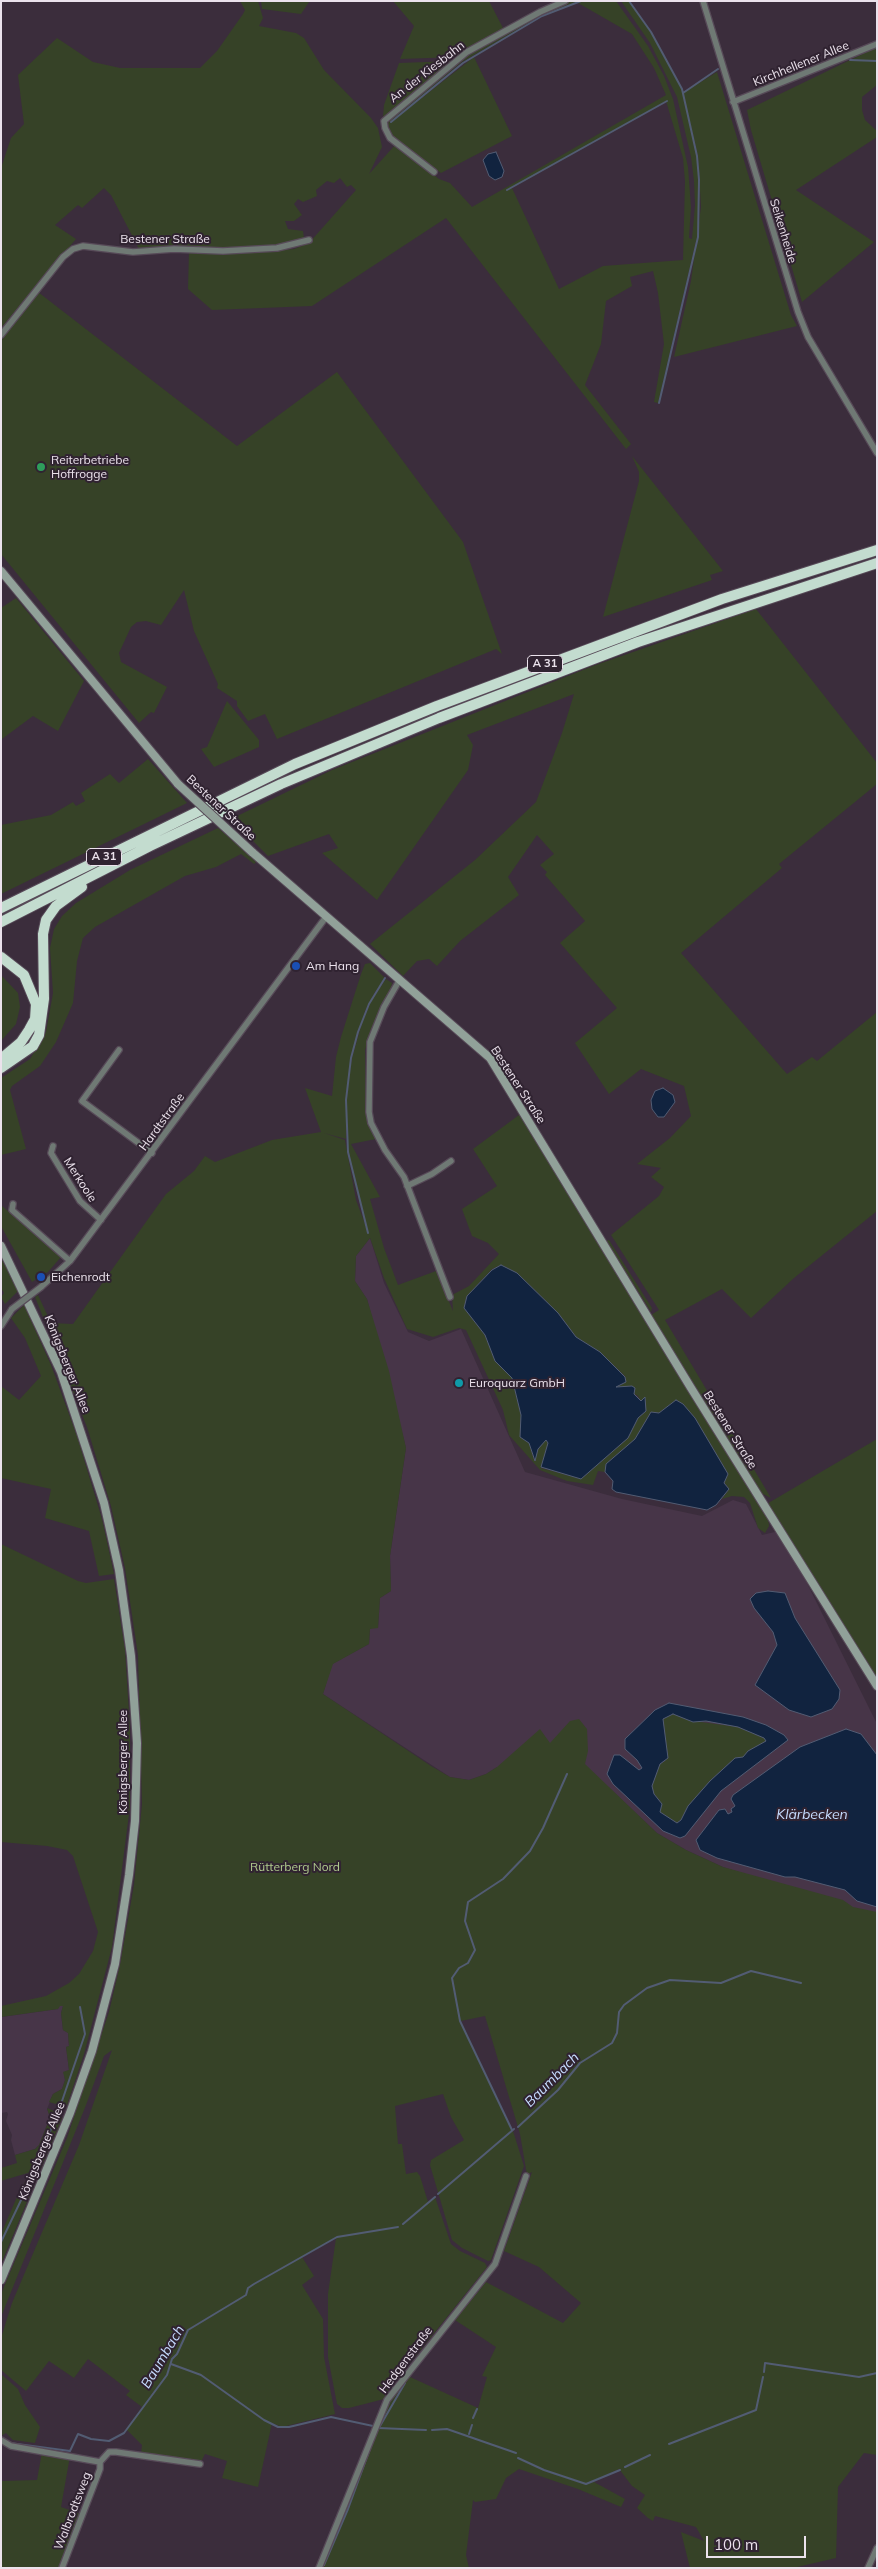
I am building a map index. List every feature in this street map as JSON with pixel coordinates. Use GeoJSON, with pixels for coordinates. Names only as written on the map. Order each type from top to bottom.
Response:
{"type":"FeatureCollection","features":[{"type":"Feature","properties":{"kind":"highway","name":"A 31"},"geometry":{"type":"LineString","coordinates":[[1,908],[295,764],[437,706],[722,599],[877,550]]}},
{"type":"Feature","properties":{"kind":"highway","name":"A 31"},"geometry":{"type":"LineString","coordinates":[[1,922],[150,846],[281,784],[548,675],[728,611],[877,563]]}},
{"type":"Feature","properties":{"kind":"highway"},"geometry":{"type":"LineString","coordinates":[[1,1068],[32,1046],[39,1035],[44,999],[43,934],[46,920],[56,906],[73,892],[141,855],[150,846]]}},
{"type":"Feature","properties":{"kind":"highway"},"geometry":{"type":"LineString","coordinates":[[1,957],[24,975],[36,1004],[35,1019],[29,1030],[21,1042],[1,1059]]}},
{"type":"Feature","properties":{"kind":"street","name":"An der Kiesbahn"},"geometry":{"type":"LineString","coordinates":[[434,172],[390,138],[384,128],[384,121],[467,52],[564,1]]}},
{"type":"Feature","properties":{"kind":"street","name":"Seikenheide"},"geometry":{"type":"LineString","coordinates":[[703,1],[804,328],[877,453]]}},
{"type":"Feature","properties":{"kind":"street","name":"Kirchhellener Allee"},"geometry":{"type":"LineString","coordinates":[[734,102],[877,44]]}},
{"type":"Feature","properties":{"kind":"street","name":"Bestener Straße"},"geometry":{"type":"LineString","coordinates":[[1,335],[63,257],[73,249],[83,246],[133,252],[174,249],[223,251],[277,248],[309,240]]}},
{"type":"Feature","properties":{"kind":"street","name":"Bestener Straße"},"geometry":{"type":"LineString","coordinates":[[1,571],[178,784],[397,980],[490,1058],[877,1686]]}},
{"type":"Feature","properties":{"kind":"street","name":"Hardtstraße"},"geometry":{"type":"LineString","coordinates":[[1,1326],[12,1309],[41,1287],[70,1261],[326,917]]}},
{"type":"Feature","properties":{"kind":"street"},"geometry":{"type":"LineString","coordinates":[[397,980],[370,1042],[369,1112],[371,1123],[385,1150],[404,1177],[450,1297]]}},
{"type":"Feature","properties":{"kind":"street"},"geometry":{"type":"LineString","coordinates":[[118,1050],[82,1101],[152,1153]]}},
{"type":"Feature","properties":{"kind":"street","name":"Merkoole"},"geometry":{"type":"LineString","coordinates":[[53,1146],[51,1153],[80,1201],[101,1220]]}},
{"type":"Feature","properties":{"kind":"street"},"geometry":{"type":"LineString","coordinates":[[407,1186],[432,1174],[451,1161]]}},
{"type":"Feature","properties":{"kind":"street"},"geometry":{"type":"LineString","coordinates":[[13,1204],[12,1210],[70,1261]]}},
{"type":"Feature","properties":{"kind":"street","name":"Königsberger Allee"},"geometry":{"type":"LineString","coordinates":[[1,1246],[61,1372],[104,1503],[119,1570],[127,1627],[137,1743],[135,1821],[130,1875],[115,1964],[92,2051],[80,2087],[1,2280]]}},
{"type":"Feature","properties":{"kind":"street","name":"Hedgenstraße"},"geometry":{"type":"LineString","coordinates":[[319,2568],[387,2400],[495,2264],[526,2176]]}},
{"type":"Feature","properties":{"kind":"street"},"geometry":{"type":"LineString","coordinates":[[1,2440],[11,2446],[100,2462],[109,2452],[116,2452],[200,2464]]}},
{"type":"Feature","properties":{"kind":"street","name":"Walbrodtsweg"},"geometry":{"type":"LineString","coordinates":[[62,2568],[100,2469],[100,2462]]}},
{"type":"Feature","properties":{"kind":"street"},"geometry":{"type":"LineString","coordinates":[[868,2568],[877,2548]]}},
{"type":"Feature","properties":{"kind":"shaded area","name":"Euroquarz GmbH"},"geometry":{"type":"Polygon","coordinates":[[[370,1238],[384,1283],[408,1332],[429,1341],[461,1329],[525,1472],[622,1499],[702,1516],[733,1500],[746,1504],[762,1535],[779,1531],[795,1559],[877,1724],[877,1916],[723,1867],[686,1850],[657,1833],[606,1785],[497,1767],[486,1774],[469,1780],[450,1777],[323,1694],[332,1664],[369,1644],[370,1628],[378,1628],[380,1598],[391,1591],[390,1556],[406,1448],[367,1299],[355,1281],[356,1256],[370,1238]]]}},
{"type":"Feature","properties":{"kind":"shaded area"},"geometry":{"type":"Polygon","coordinates":[[[59,2006],[63,2006],[61,2013],[63,2030],[68,2033],[69,2046],[66,2047],[69,2070],[64,2072],[65,2080],[62,2089],[53,2094],[47,2109],[50,2117],[39,2145],[35,2149],[15,2155],[11,2140],[12,2135],[6,2121],[8,2114],[7,2112],[1,2113],[1,2017],[58,2009],[59,2006]]]}},
{"type":"Feature","properties":{"kind":"green space"},"geometry":{"type":"Polygon","coordinates":[[[240,1],[258,1],[263,18],[259,26],[296,33],[304,38],[324,70],[371,118],[378,128],[382,147],[369,174],[396,144],[439,179],[450,183],[472,207],[666,95],[654,68],[632,34],[578,3],[583,1],[616,1],[648,46],[664,76],[673,99],[688,167],[691,207],[689,238],[692,239],[695,205],[694,181],[691,157],[677,97],[650,43],[621,1],[629,1],[650,31],[682,90],[697,156],[700,207],[697,237],[658,403],[654,402],[664,344],[658,293],[653,271],[630,277],[632,286],[606,301],[601,344],[585,385],[631,444],[626,449],[446,218],[312,306],[212,310],[188,289],[189,252],[222,254],[259,252],[294,249],[309,243],[356,190],[351,185],[347,187],[340,178],[334,183],[327,181],[316,190],[317,196],[303,202],[298,199],[294,204],[302,215],[294,221],[285,221],[288,229],[303,231],[304,238],[289,244],[248,247],[157,247],[139,249],[111,195],[104,188],[82,208],[78,205],[55,225],[76,239],[70,246],[73,247],[55,263],[1,328],[1,168],[11,138],[24,124],[18,75],[57,38],[93,62],[120,68],[200,68],[217,51],[245,10],[240,1]],[[666,101],[507,190],[512,188],[559,289],[603,266],[683,260],[685,181],[683,158],[666,101]]]}},
{"type":"Feature","properties":{"kind":"green space"},"geometry":{"type":"Polygon","coordinates":[[[261,1],[309,2],[301,14],[262,9],[261,1]]]}},
{"type":"Feature","properties":{"kind":"green space"},"geometry":{"type":"Polygon","coordinates":[[[393,1],[489,1],[503,28],[558,1],[458,57],[400,59],[414,26],[393,1]]]}},
{"type":"Feature","properties":{"kind":"green space"},"geometry":{"type":"Polygon","coordinates":[[[569,1],[580,1],[541,16],[462,62],[391,122],[474,57],[512,136],[441,173],[389,135],[386,122],[466,55],[540,13],[569,1]]]}},
{"type":"Feature","properties":{"kind":"green space"},"geometry":{"type":"Polygon","coordinates":[[[877,47],[877,85],[862,97],[862,110],[865,120],[877,131],[877,137],[796,190],[874,242],[802,302],[751,130],[747,110],[877,47]]]}},
{"type":"Feature","properties":{"kind":"green space"},"geometry":{"type":"Polygon","coordinates":[[[453,61],[383,117],[384,105],[399,63],[453,61]]]}},
{"type":"Feature","properties":{"kind":"green space"},"geometry":{"type":"Polygon","coordinates":[[[717,72],[791,315],[797,326],[674,357],[691,281],[701,207],[698,156],[683,93],[717,72]]]}},
{"type":"Feature","properties":{"kind":"green space"},"geometry":{"type":"Polygon","coordinates":[[[38,292],[237,446],[337,372],[463,542],[502,654],[496,649],[277,739],[265,714],[248,721],[237,706],[237,701],[217,688],[218,684],[194,631],[184,590],[161,625],[146,621],[137,622],[131,627],[119,653],[121,662],[167,687],[154,713],[151,712],[139,723],[1,554],[1,341],[38,292]]]}},
{"type":"Feature","properties":{"kind":"green space"},"geometry":{"type":"Polygon","coordinates":[[[632,456],[723,571],[710,575],[712,580],[603,617],[639,481],[639,472],[632,456]]]}},
{"type":"Feature","properties":{"kind":"green space"},"geometry":{"type":"Polygon","coordinates":[[[16,598],[84,681],[58,731],[33,716],[2,739],[1,608],[16,598]]]}},
{"type":"Feature","properties":{"kind":"green space"},"geometry":{"type":"Polygon","coordinates":[[[756,609],[877,763],[877,784],[779,864],[782,868],[681,953],[787,1074],[812,1057],[817,1061],[877,1012],[877,1211],[794,1278],[751,1318],[722,1289],[665,1320],[771,1498],[761,1493],[651,1315],[659,1310],[611,1235],[659,1196],[664,1187],[651,1177],[661,1168],[637,1164],[670,1138],[691,1116],[684,1086],[641,1069],[609,1094],[575,1043],[617,1008],[560,943],[585,921],[545,875],[547,872],[540,865],[554,854],[537,835],[508,877],[519,895],[460,941],[437,966],[429,959],[417,961],[403,976],[370,944],[475,860],[536,802],[562,733],[574,694],[467,735],[473,745],[468,770],[377,900],[322,853],[338,848],[329,834],[268,856],[231,819],[332,770],[593,666],[756,609]]]}},
{"type":"Feature","properties":{"kind":"green space"},"geometry":{"type":"Polygon","coordinates":[[[227,701],[259,740],[259,747],[214,767],[201,749],[207,747],[227,701]]]}},
{"type":"Feature","properties":{"kind":"green space"},"geometry":{"type":"Polygon","coordinates":[[[148,759],[187,803],[1,894],[1,825],[51,815],[73,802],[76,806],[85,801],[81,793],[110,774],[119,783],[148,759]]]}},
{"type":"Feature","properties":{"kind":"green space"},"geometry":{"type":"Polygon","coordinates":[[[218,828],[257,861],[254,864],[241,854],[216,867],[185,876],[95,927],[83,938],[77,961],[73,1003],[56,1042],[40,1066],[12,1086],[10,1090],[26,1149],[1,1155],[1,1078],[30,1059],[46,1032],[53,993],[50,948],[54,929],[62,916],[76,903],[130,870],[218,828]]]}},
{"type":"Feature","properties":{"kind":"green space","name":"Rütterberg Nord"},"geometry":{"type":"Polygon","coordinates":[[[370,963],[385,978],[375,992],[365,1011],[352,1055],[346,1095],[346,1139],[324,1133],[345,1140],[356,1200],[368,1232],[354,1182],[347,1145],[347,1091],[352,1058],[362,1023],[372,999],[386,979],[392,983],[391,990],[371,1029],[365,1050],[366,1115],[376,1139],[351,1144],[380,1197],[370,1199],[384,1248],[398,1285],[436,1271],[453,1311],[452,1295],[469,1286],[499,1254],[488,1243],[472,1236],[462,1209],[497,1186],[473,1149],[519,1115],[504,1088],[768,1517],[769,1526],[765,1533],[758,1528],[750,1503],[744,1497],[732,1496],[722,1499],[729,1489],[724,1482],[728,1474],[695,1418],[683,1404],[676,1400],[659,1413],[651,1412],[635,1439],[606,1464],[605,1472],[598,1471],[593,1485],[567,1481],[540,1470],[509,1435],[503,1410],[466,1330],[459,1328],[433,1337],[407,1329],[384,1278],[370,1238],[356,1256],[355,1281],[367,1299],[389,1371],[406,1448],[390,1556],[391,1591],[380,1598],[378,1628],[370,1629],[369,1644],[333,1664],[323,1694],[431,1766],[450,1777],[469,1780],[486,1774],[497,1767],[540,1729],[550,1743],[570,1721],[579,1719],[587,1729],[588,1751],[585,1764],[657,1833],[686,1850],[723,1867],[843,1900],[853,1907],[877,1912],[877,2455],[864,2453],[838,2487],[836,2558],[793,2568],[690,2568],[681,2532],[704,2541],[696,2527],[655,2516],[653,2521],[648,2518],[637,2508],[645,2495],[632,2486],[619,2469],[586,2484],[594,2482],[625,2499],[621,2507],[578,2489],[519,2469],[506,2478],[496,2499],[475,2502],[473,2500],[466,2555],[469,2568],[321,2568],[388,2404],[405,2379],[410,2377],[478,2408],[487,2377],[482,2376],[496,2347],[455,2320],[486,2282],[563,2323],[581,2303],[539,2267],[504,2251],[532,2172],[527,2175],[520,2134],[485,2016],[461,2021],[513,2131],[524,2166],[491,2260],[488,2261],[462,2248],[452,2240],[430,2165],[431,2160],[464,2140],[451,2117],[443,2094],[395,2106],[398,2144],[402,2144],[406,2174],[417,2172],[428,2202],[435,2197],[451,2244],[460,2251],[485,2263],[487,2267],[387,2392],[384,2399],[349,2408],[342,2408],[337,2404],[328,2357],[328,2294],[336,2238],[302,2257],[314,2276],[302,2285],[323,2319],[324,2357],[335,2414],[282,2427],[272,2423],[258,2487],[222,2478],[227,2461],[205,2454],[201,2462],[141,2454],[142,2445],[126,2429],[142,2407],[126,2395],[130,2391],[88,2359],[74,2378],[49,2361],[26,2391],[1,2370],[1,2338],[12,2303],[79,2145],[112,2050],[104,2056],[1,2317],[1,2294],[67,2138],[109,2012],[120,1965],[134,1885],[142,1804],[138,1655],[125,1568],[111,1506],[87,1427],[35,1297],[38,1295],[51,1323],[73,1324],[166,1194],[194,1171],[205,1156],[215,1162],[272,1140],[321,1132],[305,1088],[332,1096],[336,1057],[341,1037],[365,964],[370,963]],[[501,1265],[492,1269],[467,1296],[464,1308],[485,1335],[495,1361],[512,1378],[521,1415],[520,1437],[529,1443],[534,1460],[538,1449],[546,1440],[548,1443],[541,1468],[581,1479],[628,1438],[638,1418],[646,1411],[645,1397],[641,1401],[633,1393],[635,1389],[632,1386],[616,1387],[626,1382],[625,1376],[600,1352],[576,1337],[558,1313],[517,1273],[501,1265]],[[518,2458],[543,2470],[586,2484],[547,2471],[518,2458]]]}},
{"type":"Feature","properties":{"kind":"green space"},"geometry":{"type":"Polygon","coordinates":[[[1,975],[18,993],[20,1007],[16,1024],[1,1041],[1,975]]]}},
{"type":"Feature","properties":{"kind":"green space"},"geometry":{"type":"Polygon","coordinates":[[[1,1205],[61,1257],[48,1272],[32,1282],[1,1226],[1,1205]]]}},
{"type":"Feature","properties":{"kind":"green space"},"geometry":{"type":"Polygon","coordinates":[[[609,1240],[652,1308],[651,1312],[606,1241],[609,1240]]]}},
{"type":"Feature","properties":{"kind":"green space"},"geometry":{"type":"Polygon","coordinates":[[[1,1258],[18,1291],[5,1304],[1,1297],[4,1293],[1,1288],[1,1258]]]}},
{"type":"Feature","properties":{"kind":"green space"},"geometry":{"type":"Polygon","coordinates":[[[24,1305],[51,1365],[77,1436],[102,1519],[114,1574],[99,1576],[89,1531],[45,1518],[51,1489],[1,1478],[1,1386],[19,1400],[41,1376],[25,1338],[11,1318],[24,1305]]]}},
{"type":"Feature","properties":{"kind":"green space"},"geometry":{"type":"Polygon","coordinates":[[[877,1439],[877,1683],[765,1505],[877,1439]]]}},
{"type":"Feature","properties":{"kind":"green space"},"geometry":{"type":"Polygon","coordinates":[[[1,1544],[78,1581],[86,1583],[114,1579],[125,1650],[130,1729],[130,1806],[112,1947],[84,2054],[67,2105],[63,2106],[49,2102],[53,2094],[62,2089],[65,2080],[63,2072],[69,2070],[66,2047],[69,2046],[68,2033],[63,2030],[61,2013],[63,2006],[60,2006],[58,2009],[1,2017],[1,2006],[46,1996],[69,1983],[79,1974],[93,1951],[98,1932],[73,1856],[67,1850],[47,1846],[1,1842],[1,1544]]]}},
{"type":"Feature","properties":{"kind":"green space"},"geometry":{"type":"Polygon","coordinates":[[[673,1714],[701,1722],[738,1727],[764,1738],[766,1741],[743,1758],[735,1758],[710,1781],[688,1806],[681,1820],[677,1823],[660,1812],[660,1801],[654,1794],[652,1786],[660,1764],[665,1761],[667,1755],[663,1719],[673,1714]]]}},
{"type":"Feature","properties":{"kind":"green space"},"geometry":{"type":"Polygon","coordinates":[[[47,2108],[59,2113],[62,2118],[1,2264],[1,2234],[20,2190],[31,2172],[1,2181],[1,2168],[17,2163],[15,2155],[35,2149],[39,2145],[50,2118],[47,2108]]]}},
{"type":"Feature","properties":{"kind":"green space"},"geometry":{"type":"Polygon","coordinates":[[[1,2374],[18,2389],[25,2405],[40,2427],[35,2443],[13,2440],[6,2433],[1,2436],[1,2374]]]}},
{"type":"Feature","properties":{"kind":"green space"},"geometry":{"type":"Polygon","coordinates":[[[42,2452],[70,2456],[61,2507],[81,2514],[60,2568],[1,2568],[1,2481],[37,2480],[42,2452]]]}},
{"type":"Feature","properties":{"kind":"water"},"geometry":{"type":"Polygon","coordinates":[[[496,152],[504,171],[502,177],[495,180],[489,176],[483,160],[488,154],[496,152]]]}},
{"type":"Feature","properties":{"kind":"water"},"geometry":{"type":"Polygon","coordinates":[[[663,1088],[673,1095],[675,1102],[664,1117],[658,1117],[652,1109],[651,1100],[655,1091],[663,1088]]]}},
{"type":"Feature","properties":{"kind":"water"},"geometry":{"type":"Polygon","coordinates":[[[501,1265],[517,1273],[558,1313],[576,1337],[600,1352],[625,1377],[626,1382],[616,1387],[632,1386],[635,1388],[634,1394],[641,1401],[645,1397],[646,1411],[638,1418],[628,1438],[581,1479],[541,1467],[548,1443],[546,1440],[538,1449],[535,1461],[529,1443],[520,1437],[521,1415],[512,1378],[495,1361],[485,1335],[464,1308],[467,1296],[492,1270],[501,1265]]]}},
{"type":"Feature","properties":{"kind":"water"},"geometry":{"type":"Polygon","coordinates":[[[676,1400],[683,1404],[695,1418],[728,1474],[724,1483],[729,1489],[716,1505],[707,1510],[616,1492],[612,1489],[613,1481],[605,1472],[606,1464],[635,1439],[651,1412],[659,1413],[676,1400]]]}},
{"type":"Feature","properties":{"kind":"water"},"geometry":{"type":"Polygon","coordinates":[[[768,1591],[785,1593],[795,1618],[840,1690],[839,1699],[832,1709],[811,1717],[789,1710],[755,1685],[777,1645],[773,1632],[754,1608],[750,1599],[756,1593],[768,1591]]]}},
{"type":"Feature","properties":{"kind":"water"},"geometry":{"type":"Polygon","coordinates":[[[669,1703],[743,1717],[766,1725],[784,1735],[788,1740],[721,1791],[685,1836],[680,1838],[663,1831],[613,1784],[607,1774],[614,1755],[620,1755],[639,1770],[642,1768],[637,1760],[625,1749],[625,1739],[655,1710],[669,1703]],[[673,1714],[663,1719],[668,1758],[660,1764],[652,1786],[654,1794],[662,1804],[660,1812],[677,1823],[681,1820],[688,1806],[710,1781],[735,1758],[743,1757],[748,1751],[766,1741],[764,1738],[738,1727],[706,1721],[693,1722],[673,1714]]]}},
{"type":"Feature","properties":{"kind":"water","name":"Klärbecken"},"geometry":{"type":"Polygon","coordinates":[[[846,1729],[861,1734],[877,1755],[877,1907],[857,1901],[845,1890],[795,1877],[785,1877],[717,1858],[700,1850],[696,1840],[719,1810],[725,1809],[728,1814],[732,1812],[731,1809],[735,1806],[731,1799],[733,1795],[800,1747],[846,1729]]]}},
{"type":"Feature","properties":{"kind":"waterway"},"geometry":{"type":"LineString","coordinates":[[391,122],[463,63],[542,16],[581,1]]}},
{"type":"Feature","properties":{"kind":"waterway"},"geometry":{"type":"LineString","coordinates":[[629,1],[651,32],[682,89],[697,156],[699,180],[698,237],[659,403]]}},
{"type":"Feature","properties":{"kind":"waterway"},"geometry":{"type":"LineString","coordinates":[[850,60],[877,61]]}},
{"type":"Feature","properties":{"kind":"waterway"},"geometry":{"type":"LineString","coordinates":[[683,93],[718,69]]}},
{"type":"Feature","properties":{"kind":"waterway"},"geometry":{"type":"LineString","coordinates":[[507,190],[667,101]]}},
{"type":"Feature","properties":{"kind":"waterway"},"geometry":{"type":"LineString","coordinates":[[368,1233],[348,1152],[346,1100],[351,1058],[358,1032],[369,1004],[385,978]]}},
{"type":"Feature","properties":{"kind":"waterway"},"geometry":{"type":"LineString","coordinates":[[512,2130],[460,2021],[452,1978],[459,1968],[468,1963],[475,1950],[465,1921],[468,1902],[503,1879],[530,1851],[543,1828],[567,1774]]}},
{"type":"Feature","properties":{"kind":"waterway","name":"Baumbach"},"geometry":{"type":"LineString","coordinates":[[518,2127],[558,2090],[580,2063],[612,2043],[617,2033],[619,2012],[624,2005],[647,1988],[670,1980],[721,1983],[751,1971],[801,1983]]}},
{"type":"Feature","properties":{"kind":"waterway"},"geometry":{"type":"LineString","coordinates":[[61,2104],[85,2034],[80,2007]]}},
{"type":"Feature","properties":{"kind":"waterway"},"geometry":{"type":"LineString","coordinates":[[1,2242],[35,2171],[56,2116]]}},
{"type":"Feature","properties":{"kind":"waterway","name":"Baumbach"},"geometry":{"type":"LineString","coordinates":[[438,2194],[514,2129]]}},
{"type":"Feature","properties":{"kind":"waterway","name":"Baumbach"},"geometry":{"type":"LineString","coordinates":[[403,2224],[435,2197]]}},
{"type":"Feature","properties":{"kind":"waterway","name":"Baumbach"},"geometry":{"type":"LineString","coordinates":[[10,2443],[70,2451],[78,2434],[91,2439],[109,2441],[124,2433],[167,2375],[172,2359],[177,2354],[188,2330],[246,2295],[248,2288],[254,2284],[337,2237],[398,2227]]}},
{"type":"Feature","properties":{"kind":"waterway"},"geometry":{"type":"LineString","coordinates":[[764,2372],[765,2363],[859,2377],[877,2373]]}},
{"type":"Feature","properties":{"kind":"waterway"},"geometry":{"type":"LineString","coordinates":[[171,2364],[201,2375],[264,2420],[278,2427],[289,2427],[331,2417],[373,2426]]}},
{"type":"Feature","properties":{"kind":"waterway"},"geometry":{"type":"LineString","coordinates":[[669,2444],[756,2410],[763,2377]]}},
{"type":"Feature","properties":{"kind":"waterway"},"geometry":{"type":"LineString","coordinates":[[380,2426],[405,2383]]}},
{"type":"Feature","properties":{"kind":"waterway"},"geometry":{"type":"LineString","coordinates":[[473,2418],[477,2409]]}},
{"type":"Feature","properties":{"kind":"waterway"},"geometry":{"type":"LineString","coordinates":[[469,2434],[472,2425]]}},
{"type":"Feature","properties":{"kind":"waterway"},"geometry":{"type":"LineString","coordinates":[[378,2428],[426,2430]]}},
{"type":"Feature","properties":{"kind":"waterway"},"geometry":{"type":"LineString","coordinates":[[432,2430],[447,2429],[516,2453]]}},
{"type":"Feature","properties":{"kind":"waterway"},"geometry":{"type":"LineString","coordinates":[[324,2565],[348,2509],[371,2446]]}},
{"type":"Feature","properties":{"kind":"waterway"},"geometry":{"type":"LineString","coordinates":[[625,2467],[650,2455]]}},
{"type":"Feature","properties":{"kind":"waterway"},"geometry":{"type":"LineString","coordinates":[[518,2458],[544,2470],[586,2484],[620,2470]]}},
{"type":"Feature","properties":{"kind":"place","name":"Reiterbetriebe Hoffrogge"},"geometry":{"type":"Point","coordinates":[41,467]}},
{"type":"Feature","properties":{"kind":"place","name":"Am Hang"},"geometry":{"type":"Point","coordinates":[296,966]}},
{"type":"Feature","properties":{"kind":"place","name":"Eichenrodt"},"geometry":{"type":"Point","coordinates":[41,1277]}},
{"type":"Feature","properties":{"kind":"place","name":"Euroquarz GmbH"},"geometry":{"type":"Point","coordinates":[459,1383]}}]}
